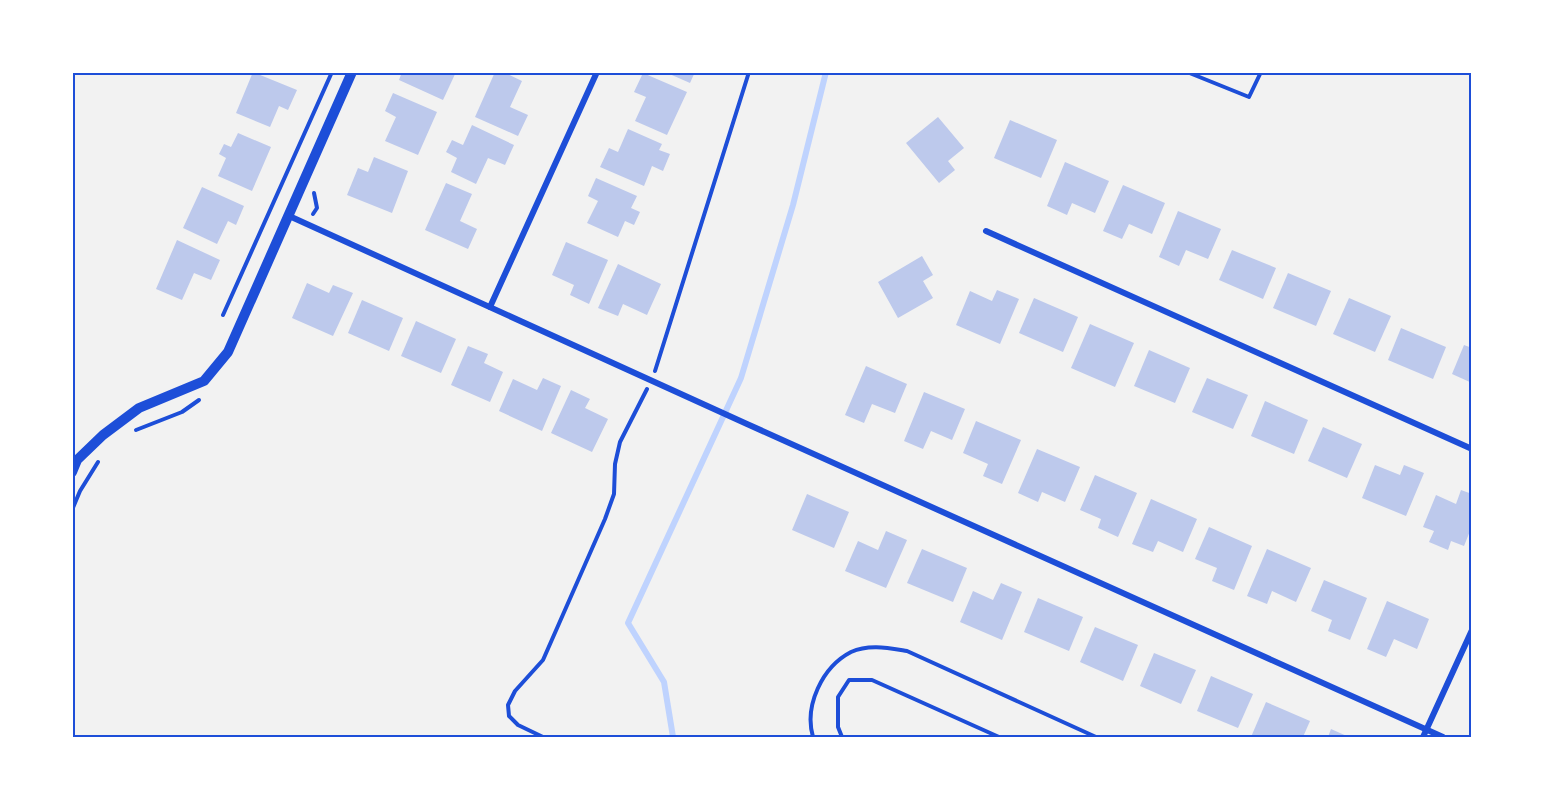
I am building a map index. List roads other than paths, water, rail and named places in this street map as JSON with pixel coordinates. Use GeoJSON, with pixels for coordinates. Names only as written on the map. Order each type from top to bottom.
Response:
{"type":"FeatureCollection","features":[{"type":"Feature","properties":{"kind":"street"},"geometry":{"type":"LineString","coordinates":[[72,472],[77,460],[103,435],[139,408],[204,381],[228,352],[352,72]]}},
{"type":"Feature","properties":{"kind":"street"},"geometry":{"type":"LineString","coordinates":[[490,307],[597,72]]}},
{"type":"Feature","properties":{"kind":"street"},"geometry":{"type":"LineString","coordinates":[[287,215],[1443,737]]}},
{"type":"Feature","properties":{"kind":"street"},"geometry":{"type":"LineString","coordinates":[[986,231],[1472,449]]}},
{"type":"Feature","properties":{"kind":"street"},"geometry":{"type":"LineString","coordinates":[[1423,737],[1472,630]]}},
{"type":"Feature","properties":{"kind":"lane"},"geometry":{"type":"LineString","coordinates":[[1187,72],[1249,97],[1261,72]]}},
{"type":"Feature","properties":{"kind":"lane"},"geometry":{"type":"LineString","coordinates":[[842,737],[838,727],[838,697],[849,680],[872,680],[999,737]]}},
{"type":"Feature","properties":{"kind":"waterway"},"geometry":{"type":"LineString","coordinates":[[673,737],[664,682],[628,623],[741,378],[793,205],[826,72]]}}]}
